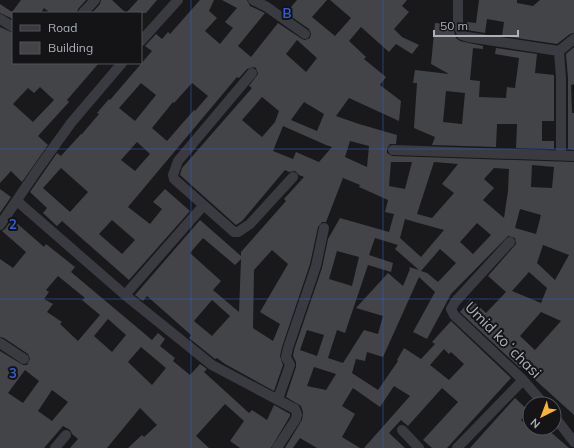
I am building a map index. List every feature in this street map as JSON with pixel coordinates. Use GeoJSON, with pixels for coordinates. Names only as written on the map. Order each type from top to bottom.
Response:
{"type":"FeatureCollection","features":[{"type":"Feature","properties":{"kind":"street"},"geometry":{"type":"LineString","coordinates":[[84,12],[95,0]]}},
{"type":"Feature","properties":{"kind":"street"},"geometry":{"type":"LineString","coordinates":[[142,40],[178,0]]}},
{"type":"Feature","properties":{"kind":"street"},"geometry":{"type":"LineString","coordinates":[[253,0],[267,7],[305,34]]}},
{"type":"Feature","properties":{"kind":"street"},"geometry":{"type":"LineString","coordinates":[[458,0],[458,24],[462,35],[559,51],[574,39]]}},
{"type":"Feature","properties":{"kind":"street"},"geometry":{"type":"LineString","coordinates":[[0,19],[12,26]]}},
{"type":"Feature","properties":{"kind":"street"},"geometry":{"type":"LineString","coordinates":[[559,51],[561,78],[561,155]]}},
{"type":"Feature","properties":{"kind":"street"},"geometry":{"type":"LineString","coordinates":[[0,226],[71,123],[121,64]]}},
{"type":"Feature","properties":{"kind":"street"},"geometry":{"type":"LineString","coordinates":[[252,73],[178,161],[174,170],[174,180],[234,232],[238,232],[250,224],[293,177]]}},
{"type":"Feature","properties":{"kind":"street"},"geometry":{"type":"LineString","coordinates":[[393,150],[574,156]]}},
{"type":"Feature","properties":{"kind":"street"},"geometry":{"type":"LineString","coordinates":[[17,201],[124,295],[212,365],[295,409],[297,414],[296,419],[277,448]]}},
{"type":"Feature","properties":{"kind":"street"},"geometry":{"type":"LineString","coordinates":[[124,295],[203,206]]}},
{"type":"Feature","properties":{"kind":"street"},"geometry":{"type":"LineString","coordinates":[[278,399],[290,365],[286,357],[288,348],[316,266],[324,228]]}},
{"type":"Feature","properties":{"kind":"street","name":"Umid koʻchasi"},"geometry":{"type":"LineString","coordinates":[[510,242],[455,302],[451,309],[454,315],[523,380],[537,396]]}},
{"type":"Feature","properties":{"kind":"street"},"geometry":{"type":"LineString","coordinates":[[0,343],[24,359]]}},
{"type":"Feature","properties":{"kind":"street"},"geometry":{"type":"LineString","coordinates":[[457,448],[523,380]]}},
{"type":"Feature","properties":{"kind":"street"},"geometry":{"type":"LineString","coordinates":[[562,426],[574,442]]}},
{"type":"Feature","properties":{"kind":"street"},"geometry":{"type":"LineString","coordinates":[[402,430],[419,448]]}},
{"type":"Feature","properties":{"kind":"street"},"geometry":{"type":"LineString","coordinates":[[55,448],[66,435]]}},
{"type":"Feature","properties":{"kind":"building"},"geometry":{"type":"Polygon","coordinates":[[[21,0],[86,0],[77,12],[49,12],[44,8],[42,12],[12,12],[21,0]]]}},
{"type":"Feature","properties":{"kind":"building"},"geometry":{"type":"Polygon","coordinates":[[[101,0],[112,0],[125,12],[93,12],[100,4],[101,0]]]}},
{"type":"Feature","properties":{"kind":"building"},"geometry":{"type":"Polygon","coordinates":[[[138,0],[157,0],[146,13],[127,12],[138,0]]]}},
{"type":"Feature","properties":{"kind":"building"},"geometry":{"type":"Polygon","coordinates":[[[200,0],[214,0],[209,11],[217,18],[205,31],[220,44],[233,28],[225,22],[237,8],[222,0],[247,0],[250,6],[265,13],[238,46],[251,57],[278,23],[302,39],[305,40],[310,38],[311,34],[309,29],[286,13],[297,0],[327,0],[312,17],[335,36],[351,18],[330,0],[407,0],[402,6],[409,12],[394,29],[402,37],[419,45],[412,54],[396,44],[389,52],[361,27],[349,41],[366,57],[364,59],[386,77],[380,85],[401,101],[399,121],[349,98],[336,116],[397,135],[396,144],[390,144],[387,149],[387,153],[392,156],[574,162],[574,415],[562,404],[562,396],[553,396],[521,367],[520,368],[460,312],[471,299],[486,313],[506,292],[488,276],[516,244],[515,238],[508,236],[451,294],[427,339],[413,332],[435,292],[419,277],[383,357],[367,352],[365,361],[356,359],[352,373],[378,390],[398,361],[397,360],[404,348],[421,359],[435,344],[432,342],[451,321],[511,378],[447,448],[432,448],[423,440],[458,402],[442,388],[408,426],[401,420],[389,433],[405,448],[364,448],[410,396],[394,386],[380,407],[353,388],[342,406],[355,414],[342,437],[360,448],[317,448],[300,438],[293,448],[285,448],[302,420],[303,412],[301,406],[286,397],[296,367],[296,362],[293,356],[294,350],[322,268],[328,239],[340,218],[389,232],[394,214],[385,212],[388,200],[343,178],[326,222],[322,222],[318,227],[310,264],[282,347],[280,356],[283,365],[274,391],[217,358],[215,359],[189,338],[191,335],[147,296],[143,301],[135,295],[200,220],[241,256],[241,252],[286,201],[284,199],[304,177],[295,171],[289,172],[285,170],[242,221],[236,225],[180,175],[182,168],[252,88],[249,86],[258,74],[256,68],[254,67],[247,69],[239,78],[237,77],[128,207],[150,224],[162,209],[153,202],[165,189],[190,211],[129,280],[62,221],[57,226],[43,213],[47,208],[30,192],[57,153],[61,156],[99,114],[97,113],[109,99],[110,100],[142,64],[152,51],[145,46],[156,34],[162,39],[168,32],[170,34],[200,0]],[[297,40],[286,54],[306,72],[317,58],[297,40]],[[141,83],[119,108],[135,121],[156,95],[141,83]],[[192,83],[174,103],[173,102],[152,128],[167,141],[208,96],[192,83]],[[262,97],[242,120],[262,137],[275,122],[279,111],[262,97]],[[304,102],[291,120],[317,131],[324,114],[304,102]],[[283,126],[273,151],[293,159],[296,152],[319,162],[332,147],[283,126]],[[350,141],[345,157],[367,167],[369,146],[350,141]],[[137,142],[121,160],[135,171],[150,154],[137,142]],[[391,162],[389,186],[405,189],[412,162],[391,162]],[[434,162],[417,214],[432,218],[454,193],[442,184],[458,164],[434,162]],[[532,165],[531,187],[552,188],[554,167],[532,165]],[[61,168],[43,188],[70,212],[88,192],[61,168]],[[494,168],[484,179],[494,188],[483,200],[504,218],[508,191],[509,169],[494,168]],[[520,209],[515,228],[536,234],[541,215],[520,209]],[[405,219],[400,238],[421,257],[444,230],[405,219]],[[112,220],[99,234],[122,254],[135,240],[112,220]],[[477,223],[460,242],[473,254],[491,235],[477,223]],[[203,238],[190,253],[221,281],[213,290],[239,312],[241,259],[235,265],[203,238]],[[375,238],[369,255],[393,263],[391,272],[368,265],[345,333],[337,330],[328,358],[343,363],[364,330],[378,334],[383,316],[356,308],[388,273],[403,286],[410,269],[409,267],[419,270],[395,249],[398,245],[375,238]],[[543,245],[537,263],[555,280],[569,255],[543,245]],[[440,249],[421,271],[427,273],[438,282],[456,263],[440,249]],[[272,250],[254,270],[253,328],[273,341],[280,324],[260,312],[288,264],[272,250]],[[337,251],[329,279],[352,286],[359,257],[337,251]],[[529,272],[512,291],[541,303],[547,288],[529,272]],[[212,300],[194,321],[212,336],[230,316],[212,300]],[[541,312],[520,336],[535,350],[561,321],[541,312]],[[307,330],[300,350],[317,356],[324,335],[307,330]],[[444,349],[430,365],[449,380],[464,364],[451,352],[449,354],[444,349]],[[314,367],[307,386],[326,390],[336,374],[314,367]]]}},
{"type":"Feature","properties":{"kind":"building"},"geometry":{"type":"Polygon","coordinates":[[[479,0],[517,0],[517,3],[533,6],[540,0],[574,0],[574,33],[570,34],[557,44],[502,36],[504,22],[487,19],[485,33],[467,30],[467,22],[476,23],[479,0]]]}},
{"type":"Feature","properties":{"kind":"building"},"geometry":{"type":"Polygon","coordinates":[[[0,4],[12,12],[12,19],[0,13],[0,4]]]}},
{"type":"Feature","properties":{"kind":"building"},"geometry":{"type":"Polygon","coordinates":[[[435,23],[445,24],[445,28],[453,28],[456,38],[460,41],[483,46],[483,49],[473,48],[470,80],[480,81],[479,97],[506,98],[507,87],[515,88],[519,58],[495,54],[496,48],[537,54],[535,73],[554,75],[554,121],[542,121],[542,141],[554,141],[554,149],[516,148],[517,124],[497,124],[496,147],[432,145],[435,137],[414,128],[417,83],[413,83],[415,70],[449,74],[431,64],[435,23]],[[446,91],[443,122],[462,124],[465,93],[446,91]]]}},
{"type":"Feature","properties":{"kind":"building"},"geometry":{"type":"Polygon","coordinates":[[[0,27],[12,33],[12,64],[98,64],[67,100],[69,102],[38,136],[48,145],[22,182],[11,171],[0,183],[0,27]],[[40,87],[34,93],[28,88],[13,104],[33,122],[54,100],[40,87]]]}},
{"type":"Feature","properties":{"kind":"building"},"geometry":{"type":"Polygon","coordinates":[[[574,47],[574,84],[571,85],[572,113],[574,113],[574,150],[568,149],[568,78],[566,54],[574,47]]]}},
{"type":"Feature","properties":{"kind":"building"},"geometry":{"type":"Polygon","coordinates":[[[0,189],[11,197],[0,213],[0,189]]]}},
{"type":"Feature","properties":{"kind":"building"},"geometry":{"type":"Polygon","coordinates":[[[12,219],[44,247],[46,244],[75,267],[71,272],[152,340],[158,333],[165,339],[160,346],[175,358],[173,361],[190,375],[200,364],[207,369],[204,372],[249,413],[252,410],[267,420],[274,405],[290,414],[271,448],[240,448],[230,441],[244,421],[225,404],[196,436],[209,448],[128,448],[142,435],[144,437],[157,425],[140,408],[107,448],[70,448],[78,439],[70,430],[63,426],[44,448],[0,448],[0,351],[23,365],[27,365],[30,359],[28,354],[4,338],[0,337],[0,259],[13,268],[26,252],[2,231],[12,219]],[[58,276],[46,290],[49,292],[44,299],[53,304],[47,312],[62,322],[60,324],[78,341],[100,315],[82,300],[85,298],[58,276]],[[108,319],[94,336],[112,352],[126,335],[108,319]],[[141,347],[128,362],[152,385],[166,368],[141,347]],[[25,370],[8,393],[23,403],[39,381],[25,370]],[[52,390],[38,411],[52,421],[68,402],[52,390]]]}},
{"type":"Feature","properties":{"kind":"building"},"geometry":{"type":"Polygon","coordinates":[[[515,398],[522,404],[522,436],[555,436],[569,448],[470,448],[515,398]]]}}]}
